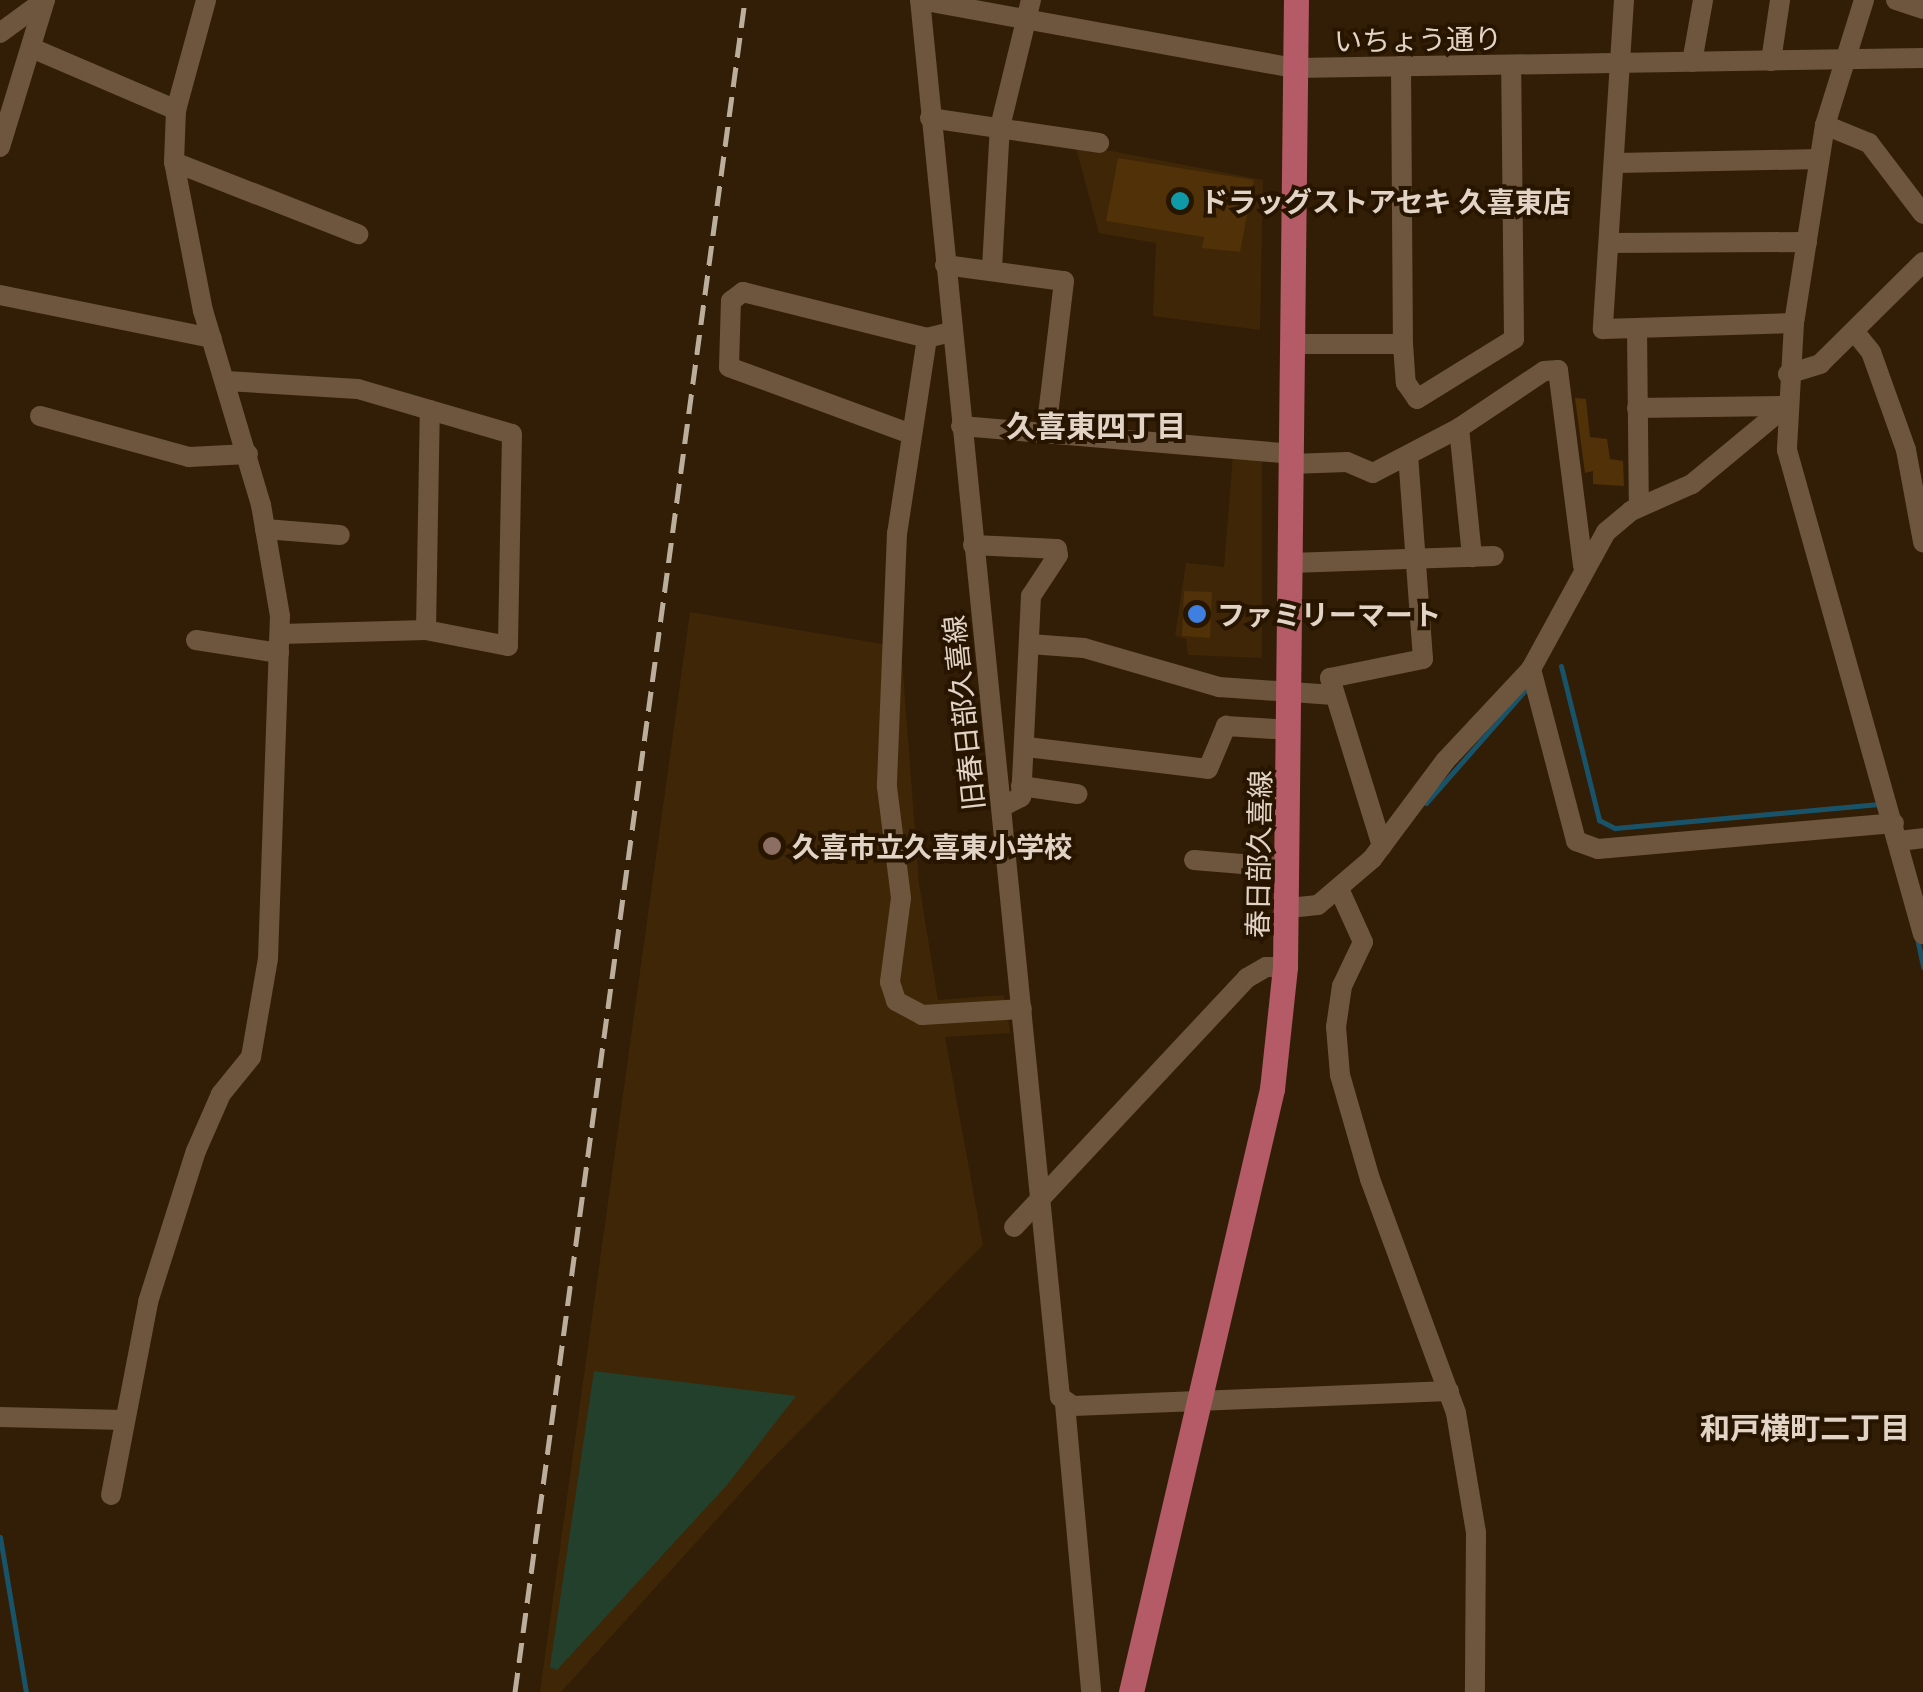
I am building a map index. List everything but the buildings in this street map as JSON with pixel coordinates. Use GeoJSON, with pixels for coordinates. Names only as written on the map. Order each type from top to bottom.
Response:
{"type":"FeatureCollection","features":[{"type":"Feature","properties":{"kind":"main road","name":"春日部久喜線"},"geometry":{"type":"LineString","coordinates":[[1131,1692],[1272,1089],[1285,967],[1289,908],[1296,0]]}},
{"type":"Feature","properties":{"kind":"street"},"geometry":{"type":"LineString","coordinates":[[111,1495],[148,1302],[196,1151],[221,1094],[251,1057],[268,959],[279,643],[265,529],[248,454],[212,338],[174,162],[176,110],[206,0]]}},
{"type":"Feature","properties":{"kind":"street","name":"いちょう通り"},"geometry":{"type":"LineString","coordinates":[[920,0],[1028,10],[1296,68],[1923,58]]}},
{"type":"Feature","properties":{"kind":"street","name":"旧春日部久喜線"},"geometry":{"type":"LineString","coordinates":[[920,0],[1040,1198],[1065,1404],[1091,1692]]}},
{"type":"Feature","properties":{"kind":"street"},"geometry":{"type":"LineString","coordinates":[[1624,0],[1616,65],[1618,163],[1602,328],[1794,323]]}},
{"type":"Feature","properties":{"kind":"street"},"geometry":{"type":"LineString","coordinates":[[1692,62],[1703,0]]}},
{"type":"Feature","properties":{"kind":"street"},"geometry":{"type":"LineString","coordinates":[[1771,61],[1780,0]]}},
{"type":"Feature","properties":{"kind":"street"},"geometry":{"type":"LineString","coordinates":[[1864,0],[1824,125],[1794,323],[1786,406],[1792,478],[1923,934]]}},
{"type":"Feature","properties":{"kind":"street"},"geometry":{"type":"LineString","coordinates":[[1896,0],[1923,10]]}},
{"type":"Feature","properties":{"kind":"street"},"geometry":{"type":"LineString","coordinates":[[0,33],[38,2]]}},
{"type":"Feature","properties":{"kind":"street"},"geometry":{"type":"LineString","coordinates":[[0,147],[34,49],[38,2]]}},
{"type":"Feature","properties":{"kind":"street"},"geometry":{"type":"LineString","coordinates":[[992,268],[1001,125],[1028,10]]}},
{"type":"Feature","properties":{"kind":"street"},"geometry":{"type":"LineString","coordinates":[[34,49],[176,110]]}},
{"type":"Feature","properties":{"kind":"street"},"geometry":{"type":"LineString","coordinates":[[1402,66],[1403,344],[1406,383],[1417,399],[1514,339],[1511,65]]}},
{"type":"Feature","properties":{"kind":"street"},"geometry":{"type":"LineString","coordinates":[[930,118],[1001,125],[1099,143]]}},
{"type":"Feature","properties":{"kind":"street"},"geometry":{"type":"LineString","coordinates":[[1824,125],[1869,143],[1923,214]]}},
{"type":"Feature","properties":{"kind":"street"},"geometry":{"type":"LineString","coordinates":[[1618,163],[1819,159]]}},
{"type":"Feature","properties":{"kind":"street"},"geometry":{"type":"LineString","coordinates":[[174,162],[358,234]]}},
{"type":"Feature","properties":{"kind":"street"},"geometry":{"type":"LineString","coordinates":[[1612,243],[1807,242]]}},
{"type":"Feature","properties":{"kind":"street"},"geometry":{"type":"LineString","coordinates":[[1788,374],[1811,370],[1923,262]]}},
{"type":"Feature","properties":{"kind":"street"},"geometry":{"type":"LineString","coordinates":[[944,266],[992,268],[1064,281],[1046,433]]}},
{"type":"Feature","properties":{"kind":"street"},"geometry":{"type":"LineString","coordinates":[[911,434],[729,368],[731,301],[743,292],[927,338],[952,332]]}},
{"type":"Feature","properties":{"kind":"street"},"geometry":{"type":"LineString","coordinates":[[0,295],[212,338]]}},
{"type":"Feature","properties":{"kind":"street"},"geometry":{"type":"LineString","coordinates":[[1636,329],[1639,508]]}},
{"type":"Feature","properties":{"kind":"street"},"geometry":{"type":"LineString","coordinates":[[1854,331],[1871,352],[1906,450],[1923,542]]}},
{"type":"Feature","properties":{"kind":"street"},"geometry":{"type":"LineString","coordinates":[[927,338],[897,533],[887,788],[901,898],[892,992],[922,1015],[1022,1009]]}},
{"type":"Feature","properties":{"kind":"street"},"geometry":{"type":"LineString","coordinates":[[1292,344],[1403,344]]}},
{"type":"Feature","properties":{"kind":"street"},"geometry":{"type":"LineString","coordinates":[[961,426],[1347,462],[1365,473],[1408,457],[1459,428],[1544,370],[1558,370],[1583,566]]}},
{"type":"Feature","properties":{"kind":"street"},"geometry":{"type":"LineString","coordinates":[[196,640],[279,643],[426,630],[508,646],[510,640],[512,434],[358,389],[226,381]]}},
{"type":"Feature","properties":{"kind":"street"},"geometry":{"type":"LineString","coordinates":[[1638,408],[1786,406]]}},
{"type":"Feature","properties":{"kind":"street"},"geometry":{"type":"LineString","coordinates":[[1289,908],[1318,905],[1382,846],[1445,761],[1531,669],[1583,566],[1606,532],[1639,508],[1692,484],[1786,406]]}},
{"type":"Feature","properties":{"kind":"street"},"geometry":{"type":"LineString","coordinates":[[426,630],[430,410]]}},
{"type":"Feature","properties":{"kind":"street"},"geometry":{"type":"LineString","coordinates":[[40,416],[190,457],[248,454]]}},
{"type":"Feature","properties":{"kind":"street"},"geometry":{"type":"LineString","coordinates":[[1459,428],[1472,557]]}},
{"type":"Feature","properties":{"kind":"street"},"geometry":{"type":"LineString","coordinates":[[1382,846],[1334,695],[1336,673],[1423,659],[1408,457]]}},
{"type":"Feature","properties":{"kind":"street"},"geometry":{"type":"LineString","coordinates":[[265,529],[340,534]]}},
{"type":"Feature","properties":{"kind":"street"},"geometry":{"type":"LineString","coordinates":[[973,546],[1057,549],[1055,564],[1031,596],[1027,747],[1017,804],[1001,807]]}},
{"type":"Feature","properties":{"kind":"street"},"geometry":{"type":"LineString","coordinates":[[1291,563],[1494,556]]}},
{"type":"Feature","properties":{"kind":"street"},"geometry":{"type":"LineString","coordinates":[[1030,644],[1084,648],[1218,688],[1291,696],[1334,695]]}},
{"type":"Feature","properties":{"kind":"street"},"geometry":{"type":"LineString","coordinates":[[1531,669],[1576,841],[1598,849],[1896,832],[1923,838]]}},
{"type":"Feature","properties":{"kind":"street"},"geometry":{"type":"LineString","coordinates":[[1027,747],[1208,770],[1226,726],[1290,730]]}},
{"type":"Feature","properties":{"kind":"street"},"geometry":{"type":"LineString","coordinates":[[1021,786],[1077,794]]}},
{"type":"Feature","properties":{"kind":"street"},"geometry":{"type":"LineString","coordinates":[[1194,860],[1289,868]]}},
{"type":"Feature","properties":{"kind":"street"},"geometry":{"type":"LineString","coordinates":[[1339,889],[1362,942],[1342,986],[1336,1027],[1340,1075],[1370,1178],[1449,1391],[1476,1532],[1476,1692]]}},
{"type":"Feature","properties":{"kind":"street"},"geometry":{"type":"LineString","coordinates":[[1014,1227],[1247,978],[1266,967],[1285,967]]}},
{"type":"Feature","properties":{"kind":"street"},"geometry":{"type":"LineString","coordinates":[[1065,1404],[1449,1391]]}},
{"type":"Feature","properties":{"kind":"street"},"geometry":{"type":"LineString","coordinates":[[0,1417],[123,1420]]}},
{"type":"Feature","properties":{"kind":"shaded area"},"geometry":{"type":"Polygon","coordinates":[[[1075,144],[1263,180],[1260,330],[1153,316],[1156,243],[1099,233],[1075,144]]]}},
{"type":"Feature","properties":{"kind":"shaded area"},"geometry":{"type":"Polygon","coordinates":[[[1233,456],[1262,458],[1262,658],[1188,655],[1186,639],[1175,636],[1186,563],[1224,567],[1233,456]]]}},
{"type":"Feature","properties":{"kind":"shaded area"},"geometry":{"type":"Polygon","coordinates":[[[690,612],[901,647],[919,884],[938,1000],[1004,995],[1007,1011],[1010,1033],[945,1037],[983,1245],[765,1466],[561,1692],[540,1692],[690,612]]]}},
{"type":"Feature","properties":{"kind":"green space"},"geometry":{"type":"Polygon","coordinates":[[[594,1371],[796,1396],[727,1485],[557,1670],[550,1667],[594,1371]]]}},
{"type":"Feature","properties":{"kind":"waterway"},"geometry":{"type":"LineString","coordinates":[[1561,666],[1599,820],[1615,828],[1879,804]]}},
{"type":"Feature","properties":{"kind":"waterway"},"geometry":{"type":"LineString","coordinates":[[1426,803],[1528,687]]}},
{"type":"Feature","properties":{"kind":"waterway"},"geometry":{"type":"LineString","coordinates":[[1917,938],[1923,967]]}},
{"type":"Feature","properties":{"kind":"waterway"},"geometry":{"type":"LineString","coordinates":[[0,1537],[26,1692]]}},
{"type":"Feature","properties":{"kind":"railway"},"geometry":{"type":"LineString","coordinates":[[515,1692],[745,0]]}},
{"type":"Feature","properties":{"kind":"place","name":"ドラッグストアセキ 久喜東店"},"geometry":{"type":"Point","coordinates":[1180,201]}},
{"type":"Feature","properties":{"kind":"place","name":"ファミリーマート"},"geometry":{"type":"Point","coordinates":[1197,614]}},
{"type":"Feature","properties":{"kind":"place","name":"久喜市立久喜東小学校"},"geometry":{"type":"Point","coordinates":[772,846]}},
{"type":"Feature","properties":{"kind":"district","name":"久喜東四丁目"},"geometry":{"type":"Point","coordinates":[1096,426]}},
{"type":"Feature","properties":{"kind":"district","name":"和戸横町二丁目"},"geometry":{"type":"Point","coordinates":[1805,1428]}}]}
